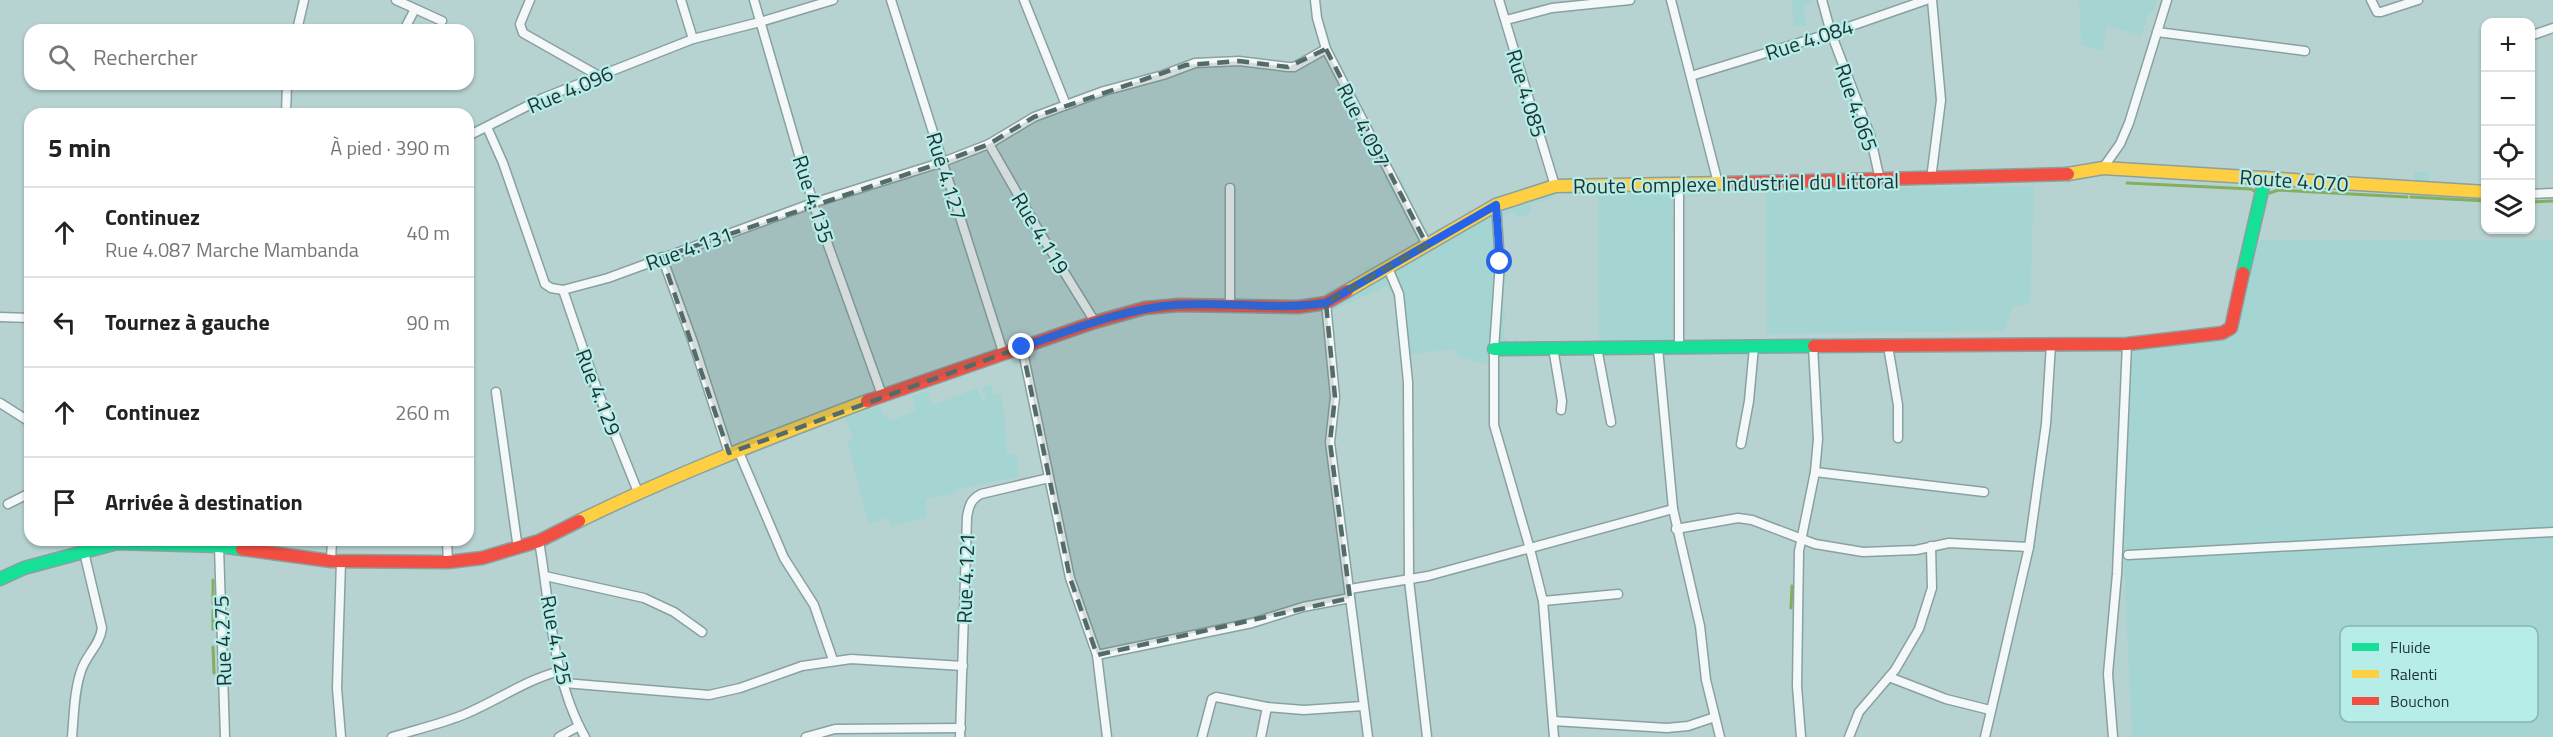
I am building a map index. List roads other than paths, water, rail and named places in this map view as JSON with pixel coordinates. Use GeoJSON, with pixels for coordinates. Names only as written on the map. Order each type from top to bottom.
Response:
{"type":"FeatureCollection","features":[{"type":"Feature","properties":{"kind":"street"},"geometry":{"type":"LineString","coordinates":[[298,24],[304,0]]}},
{"type":"Feature","properties":{"kind":"street"},"geometry":{"type":"LineString","coordinates":[[396,0],[442,21]]}},
{"type":"Feature","properties":{"kind":"street"},"geometry":{"type":"LineString","coordinates":[[530,0],[520,24],[523,33],[599,76]]}},
{"type":"Feature","properties":{"kind":"street"},"geometry":{"type":"LineString","coordinates":[[681,0],[693,39]]}},
{"type":"Feature","properties":{"kind":"street","name":"Rue 4.135"},"geometry":{"type":"LineString","coordinates":[[754,0],[813,203],[882,395]]}},
{"type":"Feature","properties":{"kind":"street","name":"Rue 4.096"},"geometry":{"type":"LineString","coordinates":[[474,133],[543,98],[693,39],[833,0]]}},
{"type":"Feature","properties":{"kind":"street","name":"Rue 4.127"},"geometry":{"type":"LineString","coordinates":[[891,0],[1003,352]]}},
{"type":"Feature","properties":{"kind":"street"},"geometry":{"type":"LineString","coordinates":[[1024,0],[1066,105]]}},
{"type":"Feature","properties":{"kind":"street","name":"Rue 4.097"},"geometry":{"type":"LineString","coordinates":[[1315,0],[1317,18],[1326,49],[1427,245]]}},
{"type":"Feature","properties":{"kind":"street","name":"Rue 4.085"},"geometry":{"type":"LineString","coordinates":[[1499,0],[1556,186]]}},
{"type":"Feature","properties":{"kind":"street"},"geometry":{"type":"LineString","coordinates":[[1506,20],[1552,9],[1630,0]]}},
{"type":"Feature","properties":{"kind":"street"},"geometry":{"type":"LineString","coordinates":[[1671,0],[1718,183]]}},
{"type":"Feature","properties":{"kind":"street","name":"Rue 4.065"},"geometry":{"type":"LineString","coordinates":[[1822,0],[1831,33],[1870,135],[1880,180]]}},
{"type":"Feature","properties":{"kind":"street","name":"Rue 4.084"},"geometry":{"type":"LineString","coordinates":[[1691,76],[1831,33],[1926,0]]}},
{"type":"Feature","properties":{"kind":"street"},"geometry":{"type":"LineString","coordinates":[[1930,179],[1941,100],[1932,0]]}},
{"type":"Feature","properties":{"kind":"street"},"geometry":{"type":"LineString","coordinates":[[2103,168],[2120,144],[2129,123],[2167,0]]}},
{"type":"Feature","properties":{"kind":"street"},"geometry":{"type":"LineString","coordinates":[[2371,0],[2377,12],[2381,12],[2418,0]]}},
{"type":"Feature","properties":{"kind":"street"},"geometry":{"type":"LineString","coordinates":[[407,24],[415,9]]}},
{"type":"Feature","properties":{"kind":"street"},"geometry":{"type":"LineString","coordinates":[[2535,34],[2553,28]]}},
{"type":"Feature","properties":{"kind":"street"},"geometry":{"type":"LineString","coordinates":[[2157,32],[2304,51]]}},
{"type":"Feature","properties":{"kind":"street","name":"Rue 4.131"},"geometry":{"type":"LineString","coordinates":[[563,290],[608,278],[813,203],[943,162],[989,144],[1034,117],[1135,81],[1163,75],[1186,65],[1239,61],[1294,67],[1326,49]]}},
{"type":"Feature","properties":{"kind":"street"},"geometry":{"type":"LineString","coordinates":[[286,108],[287,90]]}},
{"type":"Feature","properties":{"kind":"street"},"geometry":{"type":"LineString","coordinates":[[487,128],[503,163],[545,284],[551,288],[563,290]]}},
{"type":"Feature","properties":{"kind":"street","name":"Rue 4.119"},"geometry":{"type":"LineString","coordinates":[[989,144],[1095,322]]}},
{"type":"Feature","properties":{"kind":"street","name":"Route Complexe Industriel du Littoral"},"geometry":{"type":"LineString","coordinates":[[1326,303],[1496,205],[1556,186],[2056,176],[2103,168]]}},
{"type":"Feature","properties":{"kind":"street","name":"Route 4.070"},"geometry":{"type":"LineString","coordinates":[[2103,168],[2481,192]]}},
{"type":"Feature","properties":{"kind":"street"},"geometry":{"type":"LineString","coordinates":[[1494,349],[2127,344],[2222,333],[2231,328],[2265,178]]}},
{"type":"Feature","properties":{"kind":"street"},"geometry":{"type":"LineString","coordinates":[[1679,184],[1680,347]]}},
{"type":"Feature","properties":{"kind":"street"},"geometry":{"type":"LineString","coordinates":[[1230,188],[1230,306]]}},
{"type":"Feature","properties":{"kind":"street"},"geometry":{"type":"LineString","coordinates":[[2535,194],[2553,193]]}},
{"type":"Feature","properties":{"kind":"street"},"geometry":{"type":"LineString","coordinates":[[1496,205],[1500,262],[1494,349],[1494,425],[1543,601],[1554,737]]}},
{"type":"Feature","properties":{"kind":"street"},"geometry":{"type":"LineString","coordinates":[[662,257],[734,452],[784,558],[814,605],[833,660]]}},
{"type":"Feature","properties":{"kind":"street"},"geometry":{"type":"LineString","coordinates":[[1388,268],[1399,294],[1408,382],[1409,580],[1427,737]]}},
{"type":"Feature","properties":{"kind":"street","name":"Rue 4.129"},"geometry":{"type":"LineString","coordinates":[[563,290],[598,392],[638,492]]}},
{"type":"Feature","properties":{"kind":"street"},"geometry":{"type":"LineString","coordinates":[[219,546],[336,561],[448,562],[482,558],[539,541],[638,492],[882,395],[1095,322],[1145,308],[1179,305],[1298,307],[1326,303],[1335,396],[1330,442],[1368,737]]}},
{"type":"Feature","properties":{"kind":"street"},"geometry":{"type":"LineString","coordinates":[[0,317],[24,318]]}},
{"type":"Feature","properties":{"kind":"street"},"geometry":{"type":"LineString","coordinates":[[1985,737],[2029,547],[2046,424],[2051,344]]}},
{"type":"Feature","properties":{"kind":"street"},"geometry":{"type":"LineString","coordinates":[[2113,737],[2108,674],[2116,574],[2127,344]]}},
{"type":"Feature","properties":{"kind":"street"},"geometry":{"type":"LineString","coordinates":[[1801,737],[1797,686],[1801,540],[1815,472],[1818,439],[1813,346]]}},
{"type":"Feature","properties":{"kind":"street"},"geometry":{"type":"LineString","coordinates":[[1888,346],[1898,405],[1898,438]]}},
{"type":"Feature","properties":{"kind":"street"},"geometry":{"type":"LineString","coordinates":[[1022,347],[1071,578],[1097,655],[1107,737]]}},
{"type":"Feature","properties":{"kind":"street"},"geometry":{"type":"LineString","coordinates":[[1741,444],[1749,401],[1754,347]]}},
{"type":"Feature","properties":{"kind":"street"},"geometry":{"type":"LineString","coordinates":[[1553,348],[1562,410]]}},
{"type":"Feature","properties":{"kind":"street"},"geometry":{"type":"LineString","coordinates":[[1597,348],[1611,423]]}},
{"type":"Feature","properties":{"kind":"street"},"geometry":{"type":"LineString","coordinates":[[1658,348],[1676,529],[1700,626],[1706,680],[1720,737]]}},
{"type":"Feature","properties":{"kind":"street"},"geometry":{"type":"LineString","coordinates":[[496,392],[518,549]]}},
{"type":"Feature","properties":{"kind":"street"},"geometry":{"type":"LineString","coordinates":[[0,403],[24,418]]}},
{"type":"Feature","properties":{"kind":"street"},"geometry":{"type":"LineString","coordinates":[[1815,472],[1984,492]]}},
{"type":"Feature","properties":{"kind":"street","name":"Rue 4.121"},"geometry":{"type":"LineString","coordinates":[[961,732],[967,517],[970,503],[981,494],[1049,478]]}},
{"type":"Feature","properties":{"kind":"street"},"geometry":{"type":"LineString","coordinates":[[8,504],[24,496]]}},
{"type":"Feature","properties":{"kind":"street"},"geometry":{"type":"LineString","coordinates":[[1097,655],[1252,623],[1350,594],[1530,549],[1673,509]]}},
{"type":"Feature","properties":{"kind":"street"},"geometry":{"type":"LineString","coordinates":[[1676,529],[1738,518],[1752,520],[1801,540],[1863,552],[1916,550],[1949,543],[2029,547]]}},
{"type":"Feature","properties":{"kind":"street"},"geometry":{"type":"LineString","coordinates":[[2128,555],[2553,532]]}},
{"type":"Feature","properties":{"kind":"street","name":"Rue 4.125"},"geometry":{"type":"LineString","coordinates":[[539,541],[560,671],[585,737]]}},
{"type":"Feature","properties":{"kind":"street"},"geometry":{"type":"LineString","coordinates":[[0,579],[24,568],[103,546]]}},
{"type":"Feature","properties":{"kind":"street","name":"Rue 4.275"},"geometry":{"type":"LineString","coordinates":[[219,546],[225,737]]}},
{"type":"Feature","properties":{"kind":"street"},"geometry":{"type":"LineString","coordinates":[[333,546],[336,561],[337,688],[341,737]]}},
{"type":"Feature","properties":{"kind":"street"},"geometry":{"type":"LineString","coordinates":[[447,546],[448,562]]}},
{"type":"Feature","properties":{"kind":"street"},"geometry":{"type":"LineString","coordinates":[[1849,737],[1860,712],[1889,677],[1911,645],[1930,596],[1931,546]]}},
{"type":"Feature","properties":{"kind":"street"},"geometry":{"type":"LineString","coordinates":[[72,737],[77,684],[82,668],[101,637],[102,628],[84,552]]}},
{"type":"Feature","properties":{"kind":"street"},"geometry":{"type":"LineString","coordinates":[[545,576],[644,598],[674,612],[702,632]]}},
{"type":"Feature","properties":{"kind":"street"},"geometry":{"type":"LineString","coordinates":[[1543,601],[1618,594]]}},
{"type":"Feature","properties":{"kind":"street"},"geometry":{"type":"LineString","coordinates":[[564,683],[709,695],[740,688],[802,666],[833,660],[851,659],[963,666]]}},
{"type":"Feature","properties":{"kind":"street"},"geometry":{"type":"LineString","coordinates":[[392,737],[462,715],[507,695],[527,682],[560,671]]}},
{"type":"Feature","properties":{"kind":"street"},"geometry":{"type":"LineString","coordinates":[[1889,677],[1946,699],[1990,710]]}},
{"type":"Feature","properties":{"kind":"street"},"geometry":{"type":"LineString","coordinates":[[1202,737],[1212,699],[1216,698],[1267,707],[1304,710],[1363,706]]}},
{"type":"Feature","properties":{"kind":"street"},"geometry":{"type":"LineString","coordinates":[[1261,737],[1267,707]]}},
{"type":"Feature","properties":{"kind":"street"},"geometry":{"type":"LineString","coordinates":[[1553,721],[1667,728],[1688,726],[1715,717]]}},
{"type":"Feature","properties":{"kind":"street"},"geometry":{"type":"LineString","coordinates":[[559,737],[579,726]]}},
{"type":"Feature","properties":{"kind":"street"},"geometry":{"type":"LineString","coordinates":[[806,737],[836,729],[961,732]]}},
{"type":"Feature","properties":{"kind":"waterway"},"geometry":{"type":"LineString","coordinates":[[2127,183],[2251,189],[2258,193]]}},
{"type":"Feature","properties":{"kind":"waterway"},"geometry":{"type":"LineString","coordinates":[[2270,193],[2278,190],[2407,197]]}},
{"type":"Feature","properties":{"kind":"waterway"},"geometry":{"type":"LineString","coordinates":[[2411,197],[2481,201]]}},
{"type":"Feature","properties":{"kind":"waterway"},"geometry":{"type":"LineString","coordinates":[[2535,202],[2553,201]]}},
{"type":"Feature","properties":{"kind":"waterway"},"geometry":{"type":"LineString","coordinates":[[577,352],[585,372]]}},
{"type":"Feature","properties":{"kind":"waterway"},"geometry":{"type":"LineString","coordinates":[[585,374],[592,390]]}},
{"type":"Feature","properties":{"kind":"waterway"},"geometry":{"type":"LineString","coordinates":[[595,398],[603,415]]}},
{"type":"Feature","properties":{"kind":"waterway"},"geometry":{"type":"LineString","coordinates":[[606,424],[614,442]]}},
{"type":"Feature","properties":{"kind":"waterway"},"geometry":{"type":"LineString","coordinates":[[213,580],[213,604]]}},
{"type":"Feature","properties":{"kind":"waterway"},"geometry":{"type":"LineString","coordinates":[[1791,608],[1792,586]]}},
{"type":"Feature","properties":{"kind":"waterway"},"geometry":{"type":"LineString","coordinates":[[213,610],[213,629]]}},
{"type":"Feature","properties":{"kind":"waterway"},"geometry":{"type":"LineString","coordinates":[[213,647],[214,673]]}}]}
